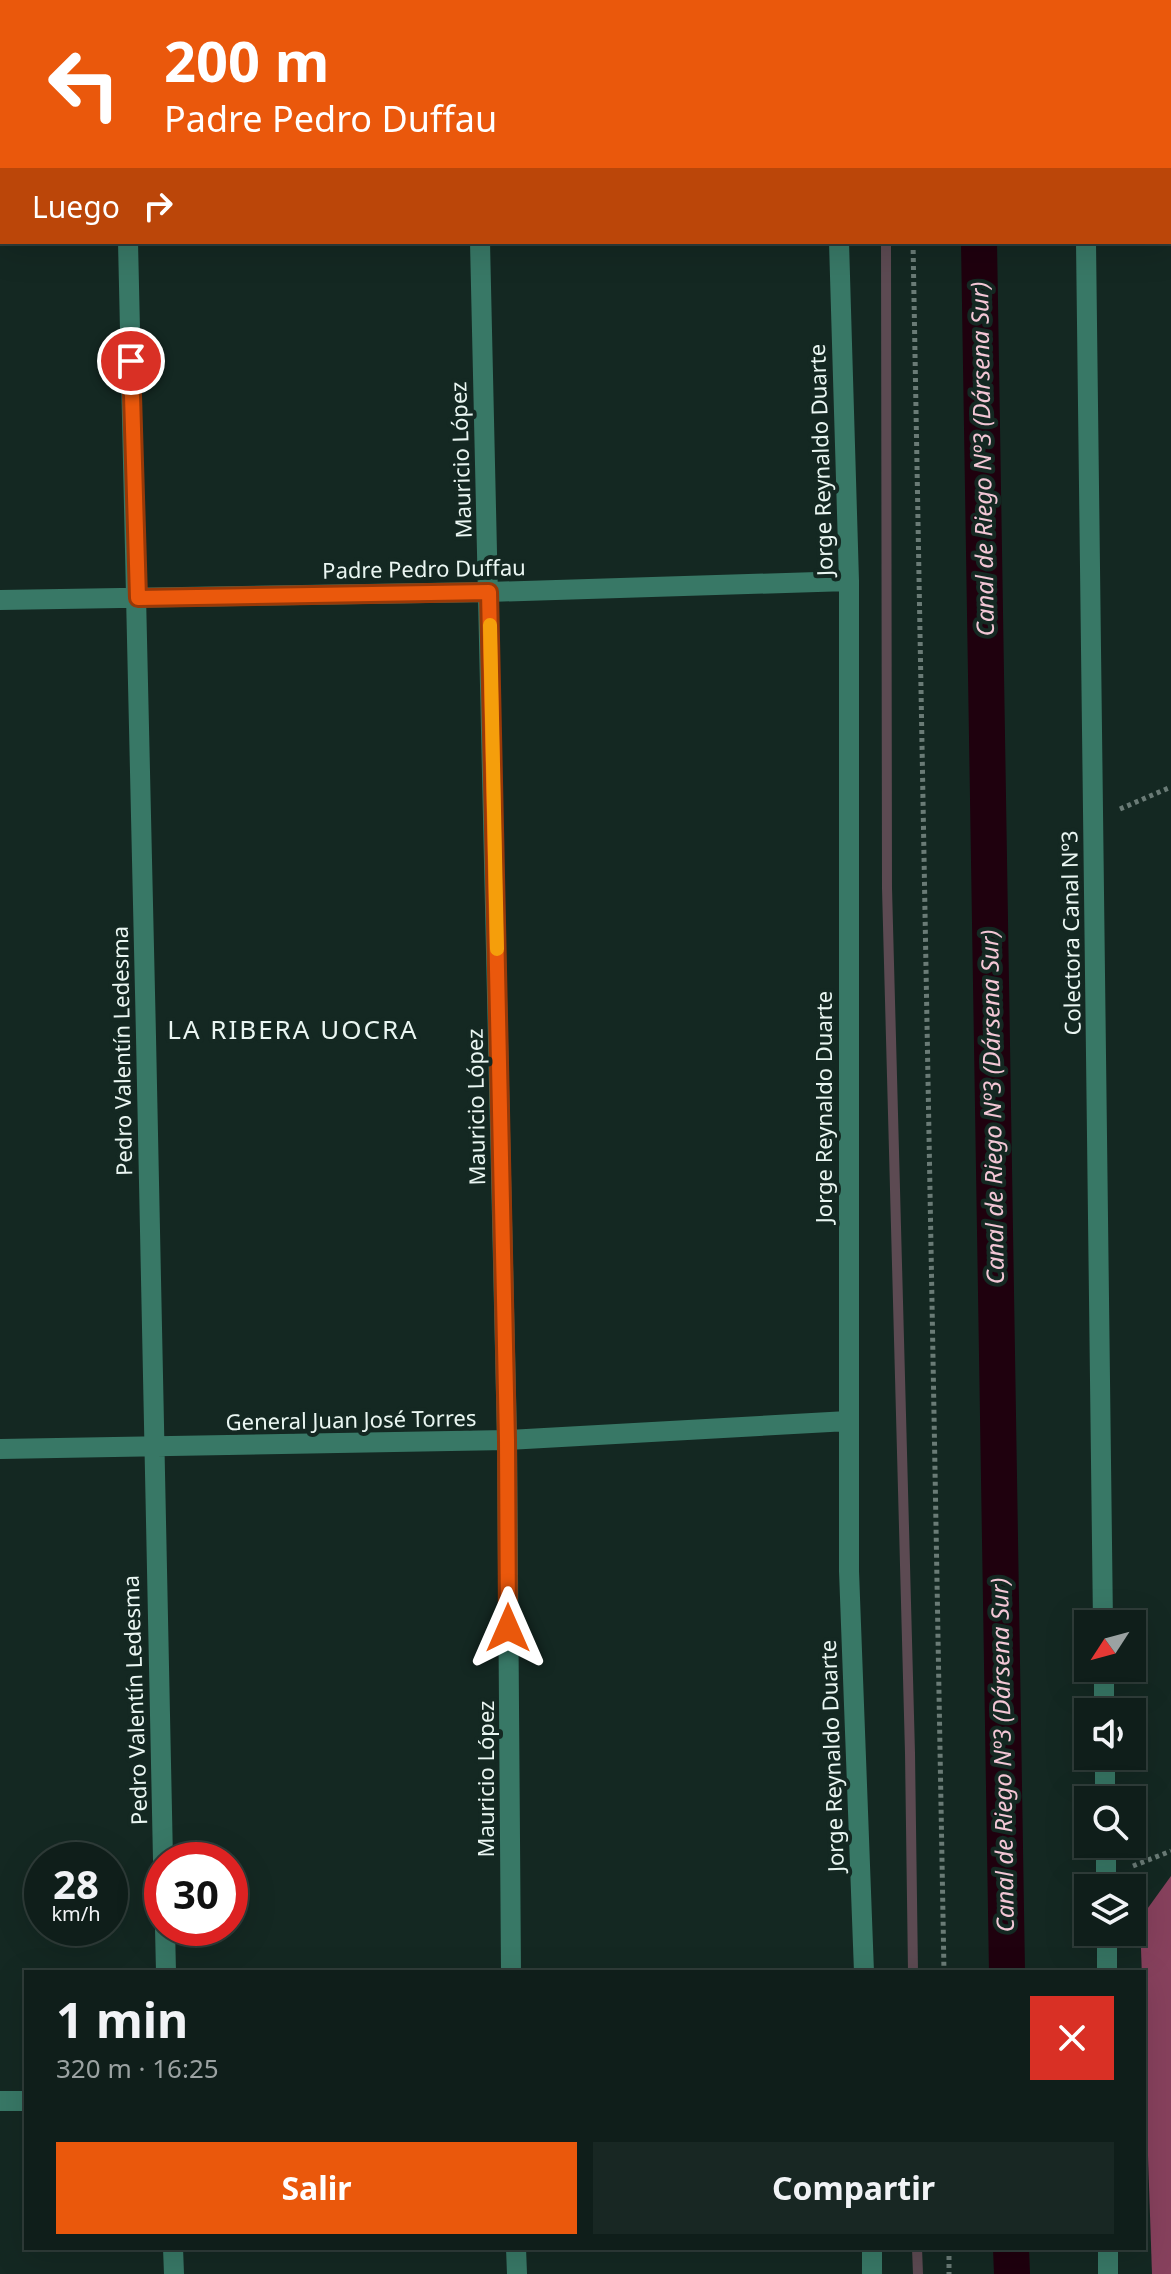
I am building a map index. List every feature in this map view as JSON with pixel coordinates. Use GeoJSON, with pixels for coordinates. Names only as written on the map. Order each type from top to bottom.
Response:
{"type":"FeatureCollection","features":[{"type":"Feature","properties":{"kind":"street","name":"Pedro Valentín Ledesma"},"geometry":{"type":"LineString","coordinates":[[128,244],[163,1842]]}},
{"type":"Feature","properties":{"kind":"street","name":"Mauricio López"},"geometry":{"type":"LineString","coordinates":[[480,244],[507,1440],[511,1970]]}},
{"type":"Feature","properties":{"kind":"street","name":"Jorge Reynaldo Duarte"},"geometry":{"type":"LineString","coordinates":[[839,244],[849,581],[849,1571],[864,1970]]}},
{"type":"Feature","properties":{"kind":"street","name":"Colectora Canal Nº3"},"geometry":{"type":"LineString","coordinates":[[1086,244],[1103,1610]]}},
{"type":"Feature","properties":{"kind":"street","name":"Padre Pedro Duffau"},"geometry":{"type":"LineString","coordinates":[[0,600],[489,592],[849,581]]}},
{"type":"Feature","properties":{"kind":"street","name":"General Juan José Torres"},"geometry":{"type":"LineString","coordinates":[[0,1449],[507,1440],[848,1421]]}},
{"type":"Feature","properties":{"kind":"street"},"geometry":{"type":"LineString","coordinates":[[165,1946],[166,1970]]}},
{"type":"Feature","properties":{"kind":"street"},"geometry":{"type":"LineString","coordinates":[[1107,1946],[1107,1970]]}},
{"type":"Feature","properties":{"kind":"street"},"geometry":{"type":"LineString","coordinates":[[0,2101],[24,2101]]}},
{"type":"Feature","properties":{"kind":"street"},"geometry":{"type":"LineString","coordinates":[[173,2250],[174,2274]]}},
{"type":"Feature","properties":{"kind":"street"},"geometry":{"type":"LineString","coordinates":[[516,2250],[517,2274]]}},
{"type":"Feature","properties":{"kind":"street"},"geometry":{"type":"LineString","coordinates":[[872,2250],[872,2274]]}},
{"type":"Feature","properties":{"kind":"street"},"geometry":{"type":"LineString","coordinates":[[1108,2250],[1108,2274]]}},
{"type":"Feature","properties":{"kind":"path"},"geometry":{"type":"LineString","coordinates":[[913,244],[944,1970]]}},
{"type":"Feature","properties":{"kind":"path"},"geometry":{"type":"LineString","coordinates":[[1094,820],[1171,787]]}},
{"type":"Feature","properties":{"kind":"path"},"geometry":{"type":"LineString","coordinates":[[1123,1874],[1171,1851]]}},
{"type":"Feature","properties":{"kind":"path"},"geometry":{"type":"LineString","coordinates":[[949,2250],[949,2274]]}},
{"type":"Feature","properties":{"kind":"shaded area"},"geometry":{"type":"Polygon","coordinates":[[[1171,1876],[1171,2274],[1152,2274],[1146,2096],[1146,1970],[1142,1970],[1141,1946],[1146,1946],[1146,1911],[1171,1876]]]}},
{"type":"Feature","properties":{"kind":"waterway"},"geometry":{"type":"LineString","coordinates":[[886,244],[887,888],[913,1970]]}},
{"type":"Feature","properties":{"kind":"waterway","name":"Canal de Riego Nº3 (Dársena Sur)"},"geometry":{"type":"LineString","coordinates":[[979,244],[1007,1970]]}},
{"type":"Feature","properties":{"kind":"waterway"},"geometry":{"type":"LineString","coordinates":[[917,2250],[918,2274]]}},
{"type":"Feature","properties":{"kind":"waterway","name":"Canal de Riego Nº3 (Dársena Sur)"},"geometry":{"type":"LineString","coordinates":[[1011,2250],[1012,2274]]}},
{"type":"Feature","properties":{"kind":"slow traffic"},"geometry":{"type":"LineString","coordinates":[[490,625],[497,949]]}},
{"type":"Feature","properties":{"kind":"district","name":"LA RIBERA UOCRA"},"geometry":{"type":"Point","coordinates":[293,1030]}},
{"type":"Feature","properties":{"kind":"route"},"geometry":{"type":"LineString","coordinates":[[131,361],[138,598],[489,592],[507,1440],[508,1628]]}}]}
